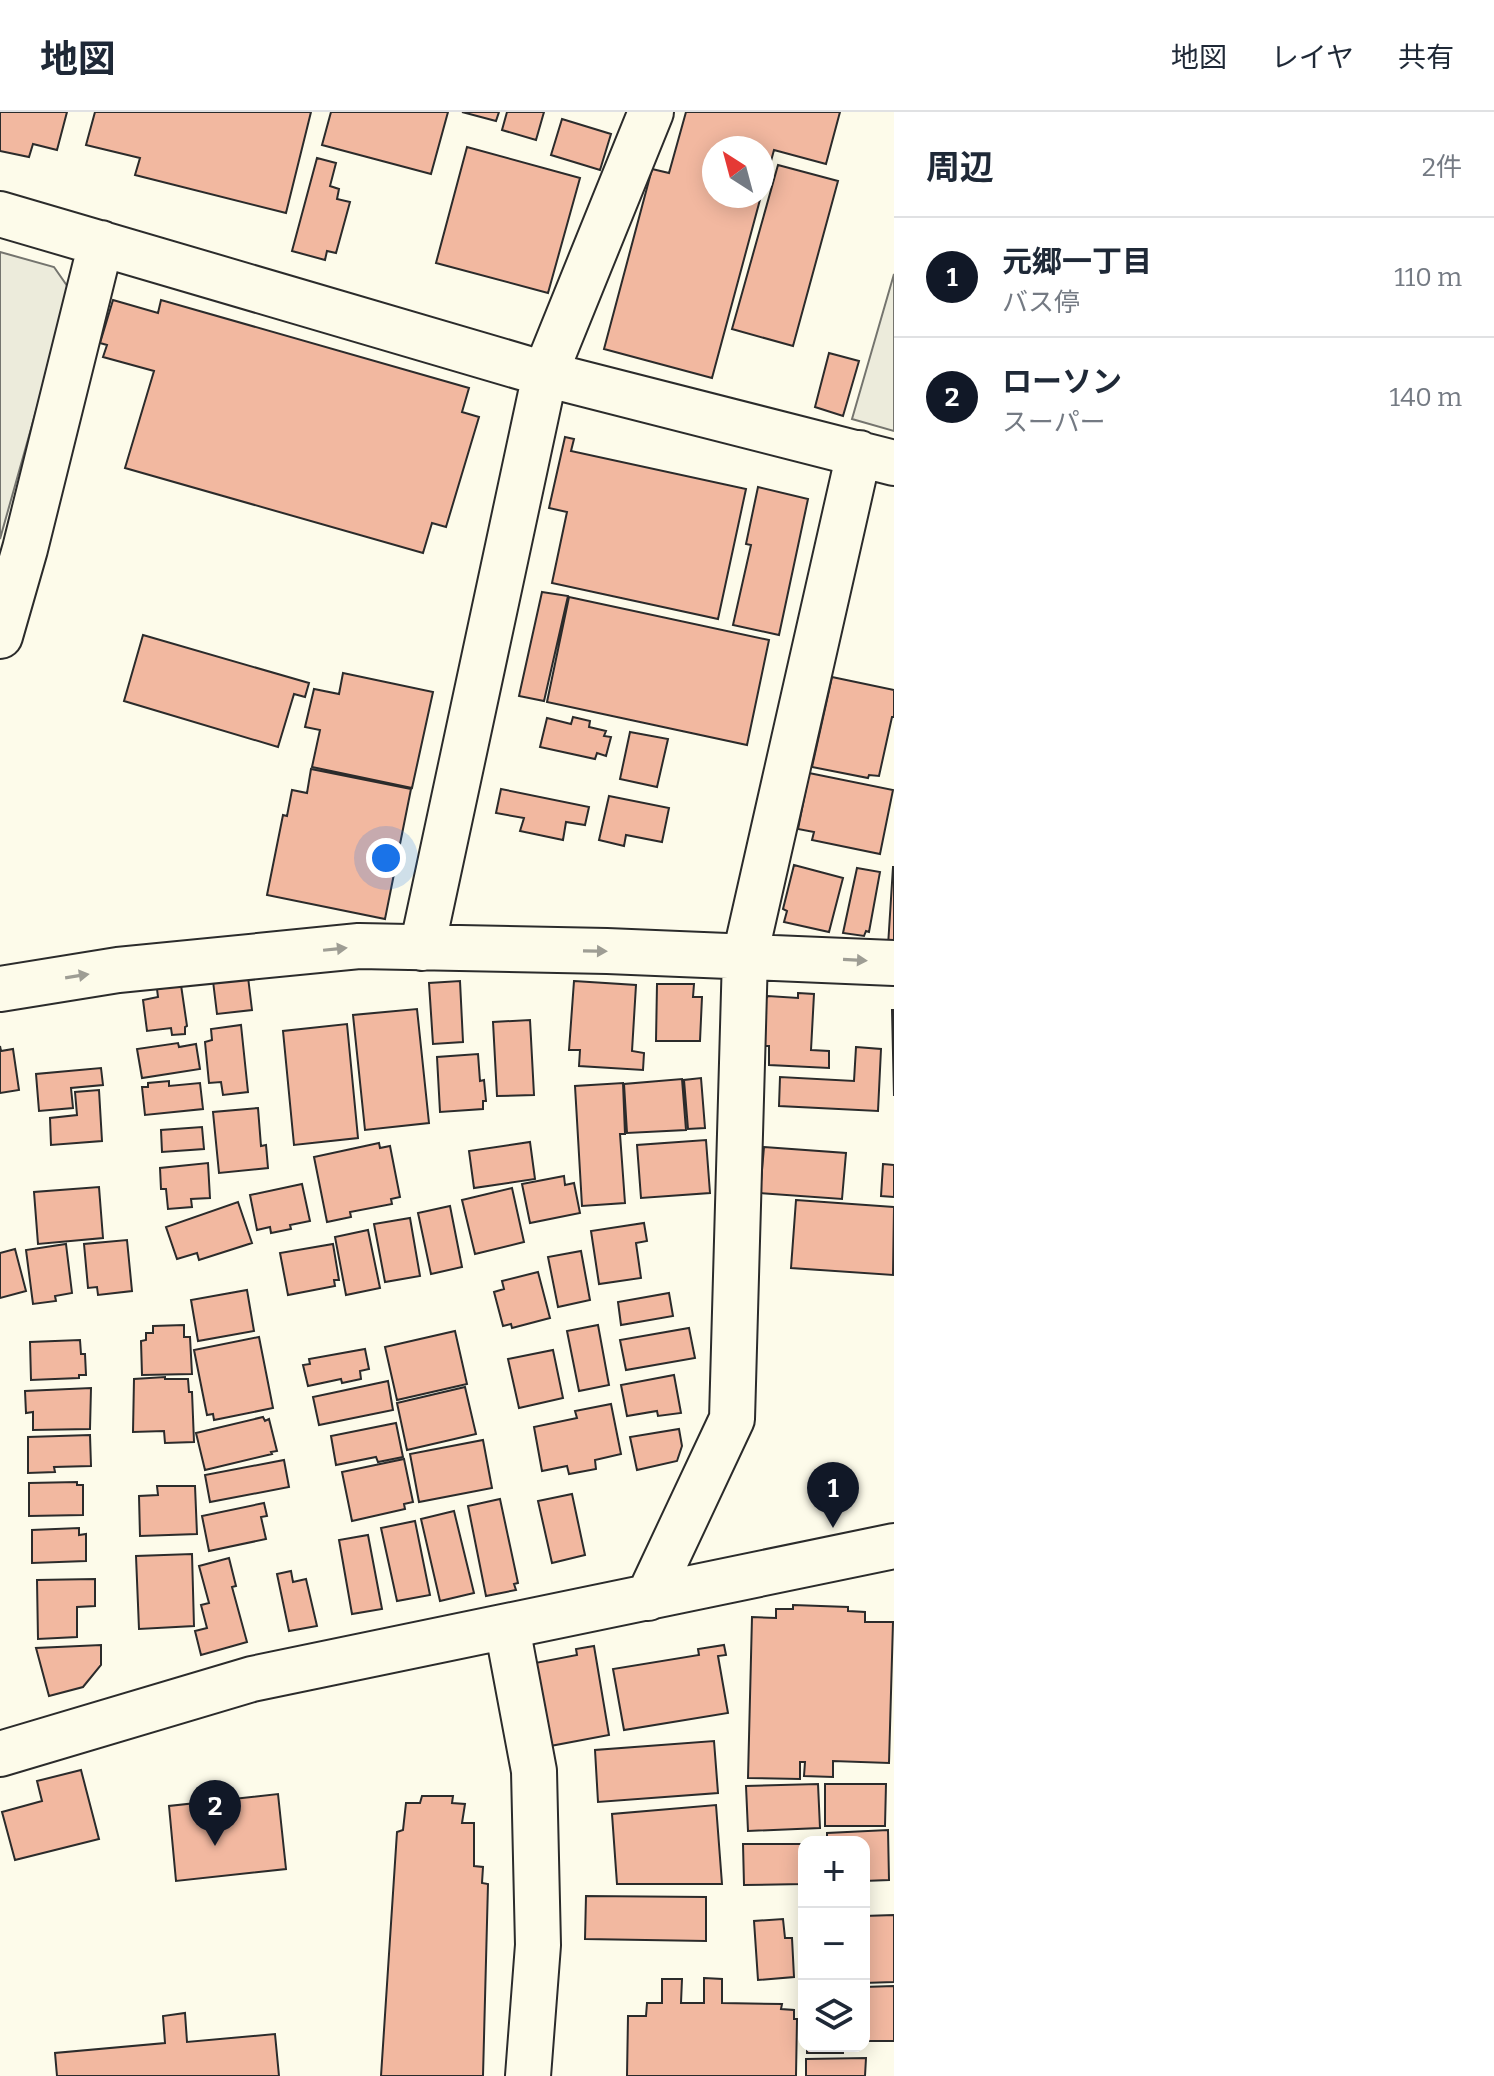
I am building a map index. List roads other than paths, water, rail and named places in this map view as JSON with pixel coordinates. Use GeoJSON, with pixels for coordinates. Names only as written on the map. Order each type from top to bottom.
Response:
{"type":"FeatureCollection","features":[{"type":"Feature","properties":{"kind":"street"},"geometry":{"type":"LineString","coordinates":[[422,948],[545,374],[651,112]]}},
{"type":"Feature","properties":{"kind":"street"},"geometry":{"type":"LineString","coordinates":[[0,214],[545,374],[876,458],[745,956],[732,1419],[648,1598]]}},
{"type":"Feature","properties":{"kind":"street"},"geometry":{"type":"LineString","coordinates":[[0,636],[25,549],[101,243]]}},
{"type":"Feature","properties":{"kind":"street"},"geometry":{"type":"LineString","coordinates":[[0,989],[118,970],[359,946],[894,963]]}},
{"type":"Feature","properties":{"kind":"street"},"geometry":{"type":"LineString","coordinates":[[0,1754],[252,1679],[894,1546]]}},
{"type":"Feature","properties":{"kind":"street"},"geometry":{"type":"LineString","coordinates":[[507,1627],[534,1771],[538,1945],[528,2076]]}},
{"type":"Feature","properties":{"kind":"place","name":"元郷一丁目"},"geometry":{"type":"Point","coordinates":[833,1528]}},
{"type":"Feature","properties":{"kind":"place","name":"ローソン"},"geometry":{"type":"Point","coordinates":[215,1846]}}]}
